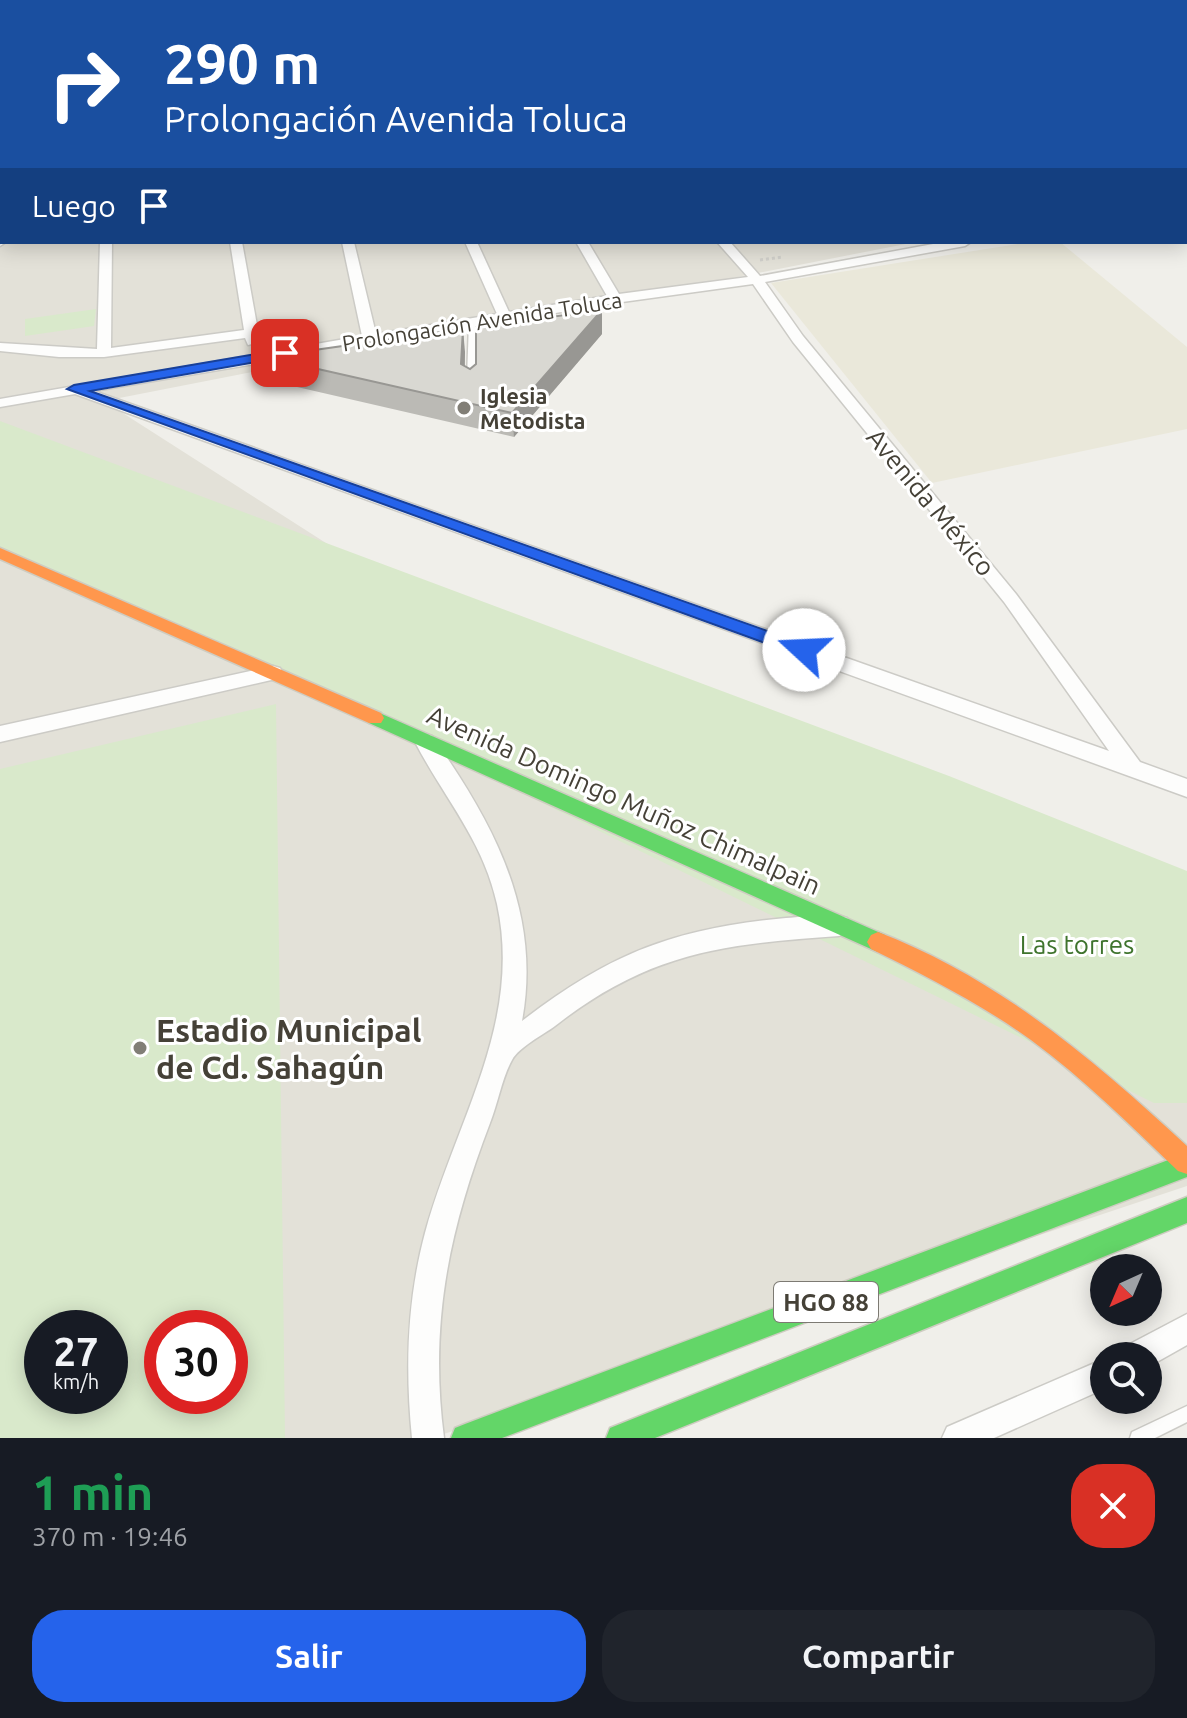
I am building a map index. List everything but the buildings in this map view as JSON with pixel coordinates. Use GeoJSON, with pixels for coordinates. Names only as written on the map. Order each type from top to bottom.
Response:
{"type":"FeatureCollection","features":[{"type":"Feature","properties":{"kind":"street"},"geometry":{"type":"LineString","coordinates":[[104,353],[106,244]]}},
{"type":"Feature","properties":{"kind":"street"},"geometry":{"type":"LineString","coordinates":[[236,244],[250,333],[257,358]]}},
{"type":"Feature","properties":{"kind":"street"},"geometry":{"type":"LineString","coordinates":[[349,244],[370,340]]}},
{"type":"Feature","properties":{"kind":"street"},"geometry":{"type":"LineString","coordinates":[[472,244],[505,318]]}},
{"type":"Feature","properties":{"kind":"street"},"geometry":{"type":"LineString","coordinates":[[583,244],[615,299]]}},
{"type":"Feature","properties":{"kind":"street","name":"Avenida México"},"geometry":{"type":"LineString","coordinates":[[725,244],[757,280],[807,351],[1010,598],[1132,768]]}},
{"type":"Feature","properties":{"kind":"street","name":"Prolongación Avenida Toluca"},"geometry":{"type":"LineString","coordinates":[[0,403],[615,299],[757,280],[954,244]]}},
{"type":"Feature","properties":{"kind":"street"},"geometry":{"type":"LineString","coordinates":[[0,347],[59,353],[104,353],[250,333]]}},
{"type":"Feature","properties":{"kind":"street"},"geometry":{"type":"LineString","coordinates":[[74,389],[1187,788]]}},
{"type":"Feature","properties":{"kind":"street","name":"Avenida Domingo Muñoz Chimalpain"},"geometry":{"type":"LineString","coordinates":[[0,553],[844,925],[916,961],[1009,1014],[1062,1050],[1187,1164]]}},
{"type":"Feature","properties":{"kind":"street"},"geometry":{"type":"LineString","coordinates":[[0,734],[273,673]]}},
{"type":"Feature","properties":{"kind":"street"},"geometry":{"type":"LineString","coordinates":[[425,742],[468,803],[486,839],[513,927],[516,978],[506,1048],[448,1203],[434,1258],[423,1323],[420,1386],[428,1438]]}},
{"type":"Feature","properties":{"kind":"street"},"geometry":{"type":"LineString","coordinates":[[506,1048],[611,974],[664,951],[732,934],[844,925]]}},
{"type":"Feature","properties":{"kind":"street","name":"HGO 88"},"geometry":{"type":"LineString","coordinates":[[465,1438],[1187,1164]]}},
{"type":"Feature","properties":{"kind":"street","name":"HGO 88"},"geometry":{"type":"LineString","coordinates":[[620,1438],[1187,1210]]}},
{"type":"Feature","properties":{"kind":"street"},"geometry":{"type":"LineString","coordinates":[[1162,1343],[1187,1329]]}},
{"type":"Feature","properties":{"kind":"street"},"geometry":{"type":"LineString","coordinates":[[958,1438],[1090,1380]]}},
{"type":"Feature","properties":{"kind":"lane"},"geometry":{"type":"LineString","coordinates":[[471,388],[472,323]]}},
{"type":"Feature","properties":{"kind":"lane"},"geometry":{"type":"LineString","coordinates":[[1138,1438],[1187,1414]]}},
{"type":"Feature","properties":{"kind":"shaded area"},"geometry":{"type":"Polygon","coordinates":[[[0,244],[906,244],[104,401],[1187,1094],[1187,1186],[432,1438],[0,1438],[0,244]]]}},
{"type":"Feature","properties":{"kind":"shaded area"},"geometry":{"type":"Polygon","coordinates":[[[1017,244],[1062,244],[1187,347],[1187,429],[932,483],[771,283],[1017,244]]]}},
{"type":"Feature","properties":{"kind":"green space"},"geometry":{"type":"Polygon","coordinates":[[[96,309],[94,326],[25,336],[25,319],[96,309]]]}},
{"type":"Feature","properties":{"kind":"green space","name":"Las torres"},"geometry":{"type":"Polygon","coordinates":[[[0,421],[949,776],[1187,871],[1187,1103],[1154,1103],[291,680],[0,551],[0,421]]]}},
{"type":"Feature","properties":{"kind":"green space","name":"Estadio Municipal de Cd. Sahagún"},"geometry":{"type":"Polygon","coordinates":[[[276,704],[285,1438],[0,1438],[0,769],[276,704]]]}},
{"type":"Feature","properties":{"kind":"traffic: fast"},"geometry":{"type":"LineString","coordinates":[[375,718],[878,942]]}},
{"type":"Feature","properties":{"kind":"traffic: fast"},"geometry":{"type":"LineString","coordinates":[[465,1438],[1187,1165]]}},
{"type":"Feature","properties":{"kind":"traffic: fast"},"geometry":{"type":"LineString","coordinates":[[620,1438],[1187,1210]]}},
{"type":"Feature","properties":{"kind":"traffic: slow"},"geometry":{"type":"LineString","coordinates":[[0,553],[375,718]]}},
{"type":"Feature","properties":{"kind":"traffic: slow"},"geometry":{"type":"LineString","coordinates":[[878,942],[981,996],[1039,1033],[1096,1079],[1187,1162]]}},
{"type":"Feature","properties":{"kind":"place","name":"Iglesia Metodista"},"geometry":{"type":"Point","coordinates":[464,408]}},
{"type":"Feature","properties":{"kind":"place","name":"Estadio Municipal de Cd. Sahagún"},"geometry":{"type":"Point","coordinates":[140,1048]}},
{"type":"Feature","properties":{"kind":"route"},"geometry":{"type":"LineString","coordinates":[[285,353],[74,389],[804,650]]}}]}
